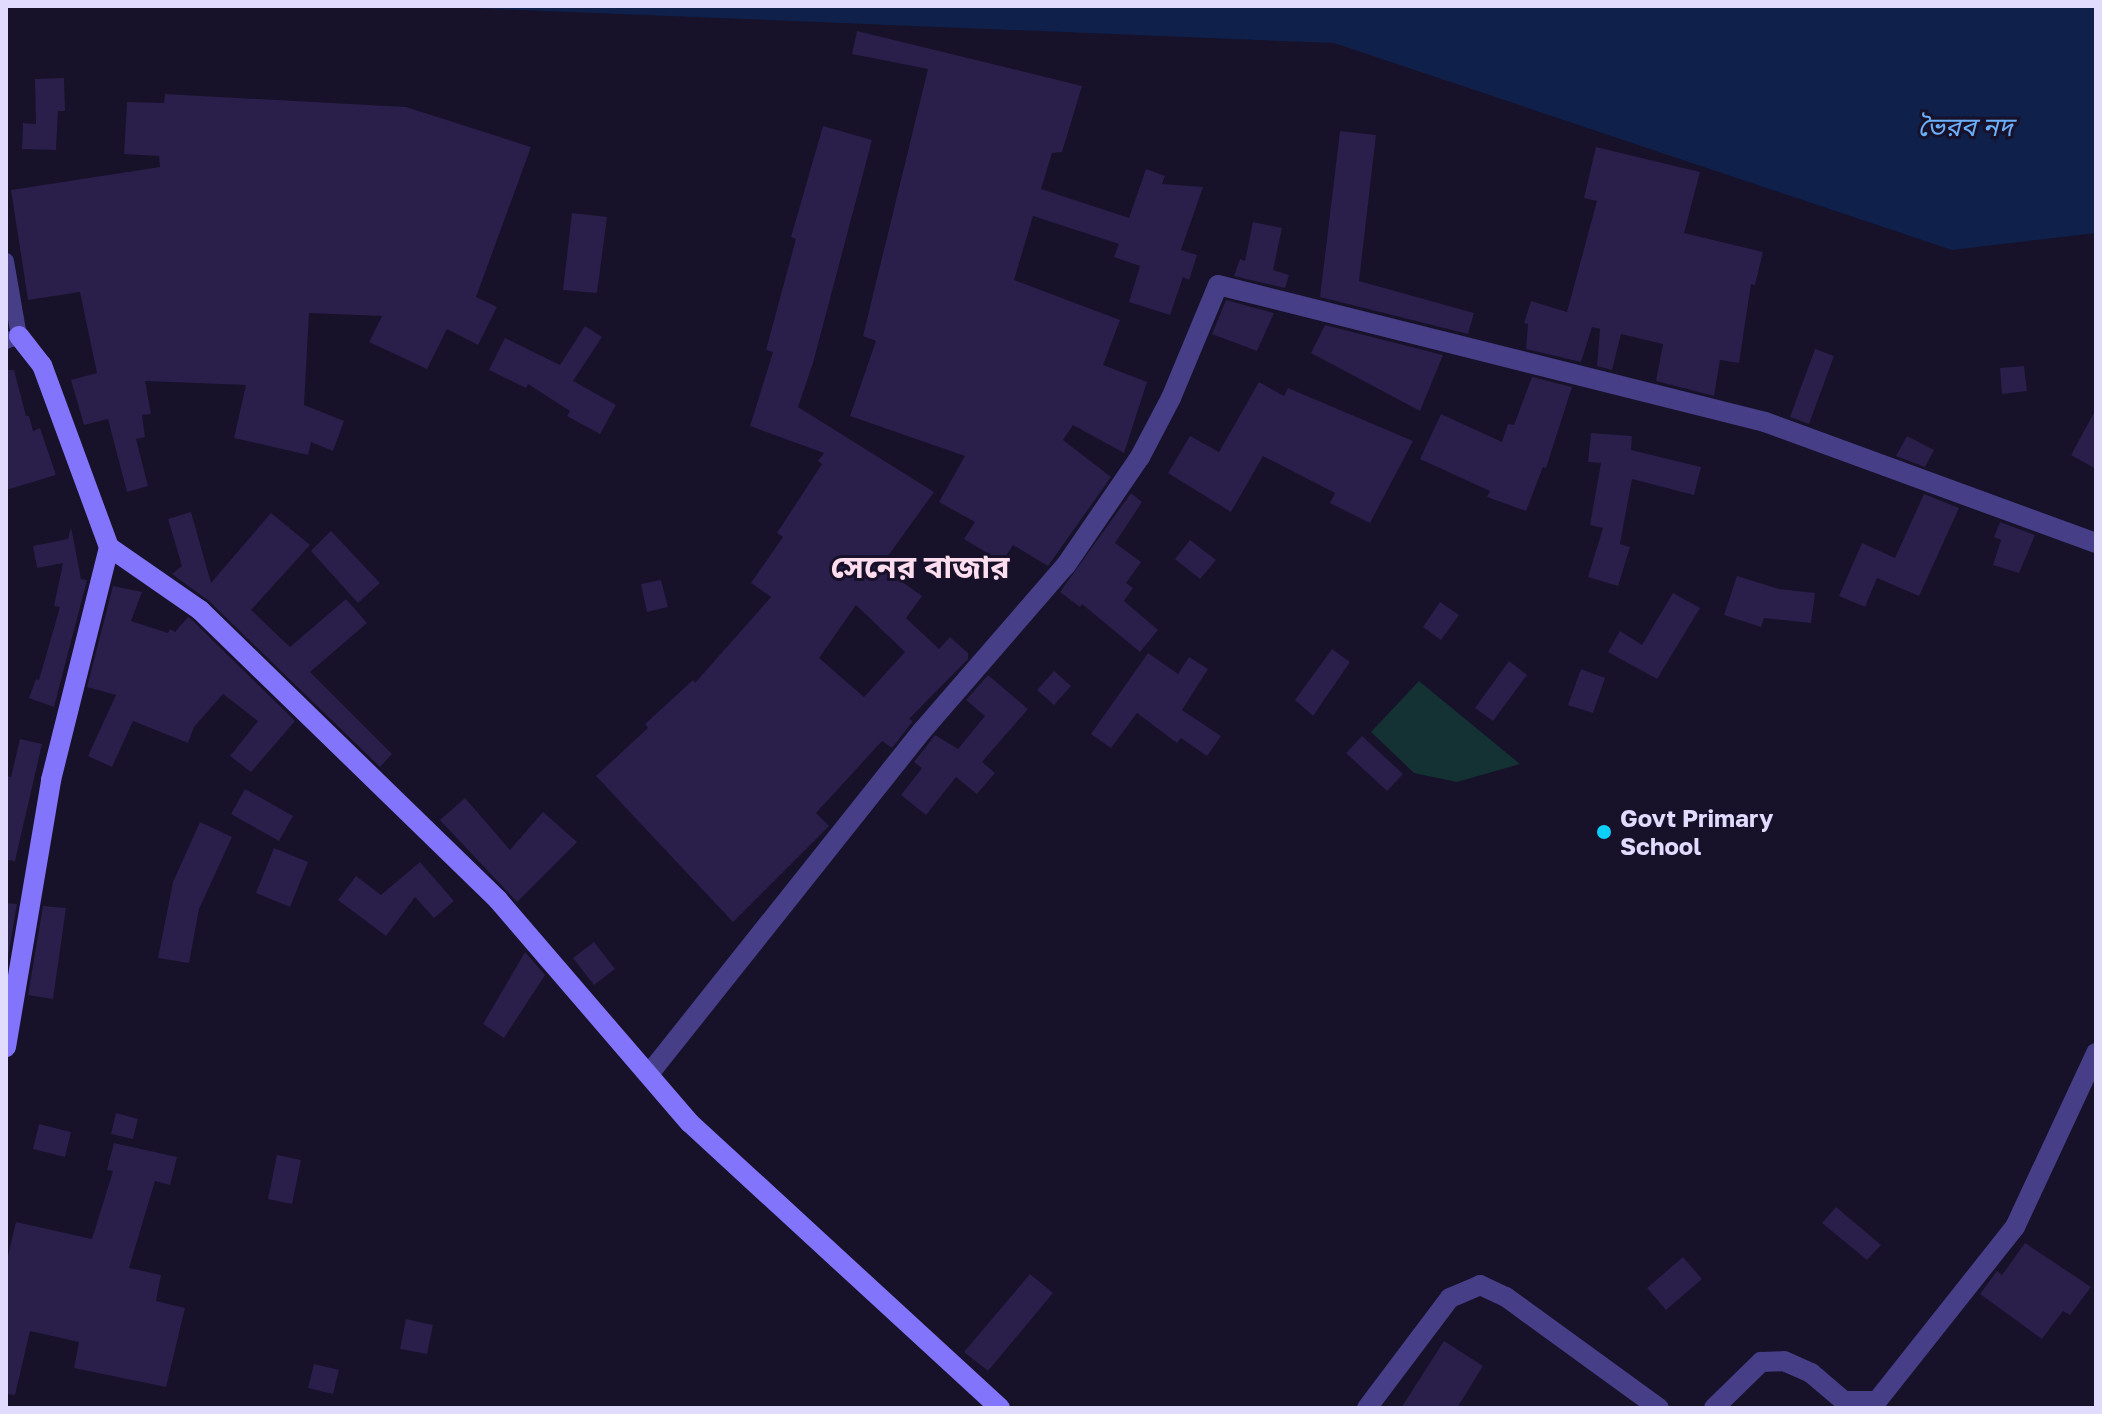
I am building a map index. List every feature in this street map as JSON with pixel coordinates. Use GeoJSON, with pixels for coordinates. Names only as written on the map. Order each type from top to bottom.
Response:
{"type":"FeatureCollection","features":[{"type":"Feature","properties":{"kind":"main road"},"geometry":{"type":"LineString","coordinates":[[6,1047],[51,780],[109,547],[42,365],[12,338]]}},
{"type":"Feature","properties":{"kind":"main road"},"geometry":{"type":"LineString","coordinates":[[109,547],[200,610],[498,900],[690,1123],[1000,1408]]}},
{"type":"Feature","properties":{"kind":"street"},"geometry":{"type":"LineString","coordinates":[[649,1074],[922,731],[1066,565],[1140,457],[1171,398],[1218,285],[1765,422],[2096,543]]}},
{"type":"Feature","properties":{"kind":"street"},"geometry":{"type":"LineString","coordinates":[[1714,1408],[1761,1362],[1784,1361],[1811,1373],[1844,1401],[1877,1401],[2015,1227],[2096,1053]]}},
{"type":"Feature","properties":{"kind":"street"},"geometry":{"type":"LineString","coordinates":[[1367,1408],[1450,1298],[1480,1285],[1506,1297],[1659,1408]]}},
{"type":"Feature","properties":{"kind":"lane"},"geometry":{"type":"LineString","coordinates":[[6,261],[12,338]]}},
{"type":"Feature","properties":{"kind":"green space"},"geometry":{"type":"Polygon","coordinates":[[[1419,681],[1520,764],[1457,782],[1414,773],[1371,732],[1419,681]]]}},
{"type":"Feature","properties":{"kind":"water","name":"ভৈরব নদ"},"geometry":{"type":"Polygon","coordinates":[[[425,6],[2096,6],[2096,233],[1952,250],[1334,43],[425,6]]]}},
{"type":"Feature","properties":{"kind":"building"},"geometry":{"type":"Polygon","coordinates":[[[857,31],[1082,86],[1062,152],[1052,153],[1041,189],[1129,218],[1146,169],[1165,176],[1162,184],[1203,187],[1181,250],[1197,255],[1189,280],[1183,277],[1170,315],[1129,302],[1140,266],[1114,257],[1119,244],[1033,216],[1014,280],[1120,320],[1103,365],[1147,382],[1124,453],[1073,425],[1063,440],[1111,477],[1048,566],[1013,545],[1002,562],[964,539],[975,522],[939,502],[965,456],[850,416],[876,341],[863,336],[928,69],[852,54],[857,31]]]}},
{"type":"Feature","properties":{"kind":"building"},"geometry":{"type":"Polygon","coordinates":[[[64,78],[65,111],[58,111],[56,150],[22,149],[23,123],[36,124],[35,79],[64,78]]]}},
{"type":"Feature","properties":{"kind":"building"},"geometry":{"type":"Polygon","coordinates":[[[165,94],[406,107],[531,147],[476,297],[497,307],[478,345],[447,329],[427,369],[369,342],[382,316],[309,313],[304,405],[344,421],[333,451],[311,442],[308,455],[234,438],[246,385],[145,381],[151,414],[142,415],[145,437],[136,439],[148,486],[127,492],[108,419],[84,425],[71,380],[97,373],[80,292],[28,300],[11,190],[160,167],[159,156],[124,154],[127,102],[164,103],[165,94]]]}},
{"type":"Feature","properties":{"kind":"building"},"geometry":{"type":"Polygon","coordinates":[[[823,126],[872,140],[813,363],[798,407],[934,492],[883,563],[887,565],[884,569],[922,596],[906,618],[939,649],[950,637],[968,653],[968,659],[909,719],[913,721],[892,748],[882,741],[816,813],[829,826],[733,922],[596,776],[648,728],[645,724],[693,680],[695,683],[771,597],[751,583],[783,537],[777,533],[822,464],[818,461],[824,453],[750,426],[773,352],[766,350],[796,239],[791,237],[823,126]],[[856,605],[819,658],[864,697],[905,652],[856,605]]]}},
{"type":"Feature","properties":{"kind":"building"},"geometry":{"type":"Polygon","coordinates":[[[1340,131],[1376,135],[1359,281],[1474,313],[1468,334],[1320,297],[1340,131]]]}},
{"type":"Feature","properties":{"kind":"building"},"geometry":{"type":"Polygon","coordinates":[[[1596,147],[1700,172],[1684,233],[1763,252],[1755,285],[1751,284],[1739,363],[1720,360],[1714,396],[1656,381],[1663,344],[1621,334],[1612,370],[1597,366],[1600,329],[1592,327],[1581,362],[1526,349],[1528,324],[1524,323],[1531,301],[1567,312],[1597,201],[1584,198],[1596,147]]]}},
{"type":"Feature","properties":{"kind":"building"},"geometry":{"type":"Polygon","coordinates":[[[572,213],[607,217],[597,293],[563,290],[572,213]]]}},
{"type":"Feature","properties":{"kind":"building"},"geometry":{"type":"Polygon","coordinates":[[[1253,222],[1282,228],[1273,270],[1289,275],[1285,288],[1234,276],[1240,259],[1245,261],[1253,222]]]}},
{"type":"Feature","properties":{"kind":"building"},"geometry":{"type":"Polygon","coordinates":[[[1226,300],[1274,313],[1257,351],[1212,334],[1226,300]]]}},
{"type":"Feature","properties":{"kind":"building"},"geometry":{"type":"Polygon","coordinates":[[[1325,325],[1443,355],[1420,411],[1311,353],[1325,325]]]}},
{"type":"Feature","properties":{"kind":"building"},"geometry":{"type":"Polygon","coordinates":[[[585,326],[602,337],[573,381],[616,405],[600,434],[567,416],[570,411],[528,384],[526,388],[489,370],[505,338],[560,365],[585,326]]]}},
{"type":"Feature","properties":{"kind":"building"},"geometry":{"type":"Polygon","coordinates":[[[1815,349],[1834,356],[1809,424],[1790,417],[1815,349]]]}},
{"type":"Feature","properties":{"kind":"building"},"geometry":{"type":"Polygon","coordinates":[[[2024,366],[2027,391],[2002,394],[2000,368],[2024,366]]]}},
{"type":"Feature","properties":{"kind":"building"},"geometry":{"type":"Polygon","coordinates":[[[6,370],[14,370],[26,416],[29,416],[33,431],[40,428],[56,475],[6,490],[6,370]]]}},
{"type":"Feature","properties":{"kind":"building"},"geometry":{"type":"Polygon","coordinates":[[[1532,377],[1572,387],[1546,468],[1543,467],[1526,511],[1487,497],[1490,491],[1420,459],[1441,414],[1502,442],[1508,424],[1514,425],[1532,377]]]}},
{"type":"Feature","properties":{"kind":"building"},"geometry":{"type":"Polygon","coordinates":[[[1259,382],[1284,396],[1288,388],[1413,441],[1370,523],[1330,503],[1335,493],[1263,456],[1231,512],[1168,473],[1190,436],[1219,452],[1259,382]]]}},
{"type":"Feature","properties":{"kind":"building"},"geometry":{"type":"Polygon","coordinates":[[[2096,409],[2096,469],[2071,455],[2096,409]]]}},
{"type":"Feature","properties":{"kind":"building"},"geometry":{"type":"Polygon","coordinates":[[[1591,433],[1632,436],[1631,450],[1701,467],[1694,495],[1632,479],[1620,544],[1630,547],[1618,586],[1588,577],[1603,528],[1590,525],[1601,463],[1588,462],[1591,433]]]}},
{"type":"Feature","properties":{"kind":"building"},"geometry":{"type":"Polygon","coordinates":[[[1907,436],[1934,450],[1925,467],[1896,456],[1907,436]]]}},
{"type":"Feature","properties":{"kind":"building"},"geometry":{"type":"Polygon","coordinates":[[[1131,493],[1142,502],[1115,543],[1141,562],[1126,583],[1133,588],[1124,601],[1158,630],[1140,652],[1082,604],[1080,607],[1060,592],[1131,493]]]}},
{"type":"Feature","properties":{"kind":"building"},"geometry":{"type":"Polygon","coordinates":[[[1924,494],[1959,508],[1919,596],[1877,578],[1865,607],[1839,596],[1862,543],[1895,558],[1924,494]]]}},
{"type":"Feature","properties":{"kind":"building"},"geometry":{"type":"Polygon","coordinates":[[[191,512],[211,583],[271,513],[310,545],[251,610],[290,647],[346,599],[367,623],[310,672],[392,754],[380,767],[209,601],[172,574],[182,566],[168,519],[191,512]]]}},
{"type":"Feature","properties":{"kind":"building"},"geometry":{"type":"Polygon","coordinates":[[[2000,522],[2035,535],[2019,573],[1993,565],[2001,540],[1994,537],[2000,522]]]}},
{"type":"Feature","properties":{"kind":"building"},"geometry":{"type":"Polygon","coordinates":[[[71,527],[81,579],[87,580],[54,707],[29,698],[36,679],[39,680],[60,607],[54,606],[63,563],[37,568],[33,546],[68,539],[71,527]]]}},
{"type":"Feature","properties":{"kind":"building"},"geometry":{"type":"Polygon","coordinates":[[[331,531],[380,583],[358,603],[311,551],[331,531]]]}},
{"type":"Feature","properties":{"kind":"building"},"geometry":{"type":"Polygon","coordinates":[[[1190,540],[1216,560],[1200,579],[1175,559],[1190,540]]]}},
{"type":"Feature","properties":{"kind":"building"},"geometry":{"type":"Polygon","coordinates":[[[1737,576],[1779,589],[1815,593],[1811,623],[1764,618],[1761,627],[1724,615],[1737,576]]]}},
{"type":"Feature","properties":{"kind":"building"},"geometry":{"type":"Polygon","coordinates":[[[661,580],[668,607],[647,612],[641,584],[661,580]]]}},
{"type":"Feature","properties":{"kind":"building"},"geometry":{"type":"Polygon","coordinates":[[[113,586],[142,592],[131,621],[168,633],[170,629],[175,632],[188,617],[295,721],[251,772],[230,756],[258,721],[223,694],[194,727],[188,743],[133,721],[112,767],[88,756],[116,695],[87,687],[113,586]]]}},
{"type":"Feature","properties":{"kind":"building"},"geometry":{"type":"Polygon","coordinates":[[[1673,593],[1700,608],[1657,679],[1608,652],[1620,631],[1642,645],[1673,593]]]}},
{"type":"Feature","properties":{"kind":"building"},"geometry":{"type":"Polygon","coordinates":[[[1440,602],[1459,615],[1441,640],[1423,627],[1440,602]]]}},
{"type":"Feature","properties":{"kind":"building"},"geometry":{"type":"Polygon","coordinates":[[[1332,649],[1350,662],[1313,716],[1295,700],[1332,649]]]}},
{"type":"Feature","properties":{"kind":"building"},"geometry":{"type":"Polygon","coordinates":[[[1148,653],[1178,674],[1189,657],[1208,669],[1182,710],[1221,736],[1207,756],[1181,738],[1177,743],[1137,713],[1111,748],[1091,734],[1148,653]]]}},
{"type":"Feature","properties":{"kind":"building"},"geometry":{"type":"Polygon","coordinates":[[[1509,661],[1527,675],[1493,721],[1475,708],[1509,661]]]}},
{"type":"Feature","properties":{"kind":"building"},"geometry":{"type":"Polygon","coordinates":[[[1581,669],[1605,678],[1593,713],[1568,705],[1581,669]]]}},
{"type":"Feature","properties":{"kind":"building"},"geometry":{"type":"Polygon","coordinates":[[[1054,671],[1071,686],[1054,705],[1037,690],[1054,671]]]}},
{"type":"Feature","properties":{"kind":"building"},"geometry":{"type":"Polygon","coordinates":[[[988,675],[1028,709],[982,762],[995,773],[977,794],[956,777],[926,815],[901,795],[922,768],[914,762],[935,735],[958,749],[985,716],[966,700],[988,675]]]}},
{"type":"Feature","properties":{"kind":"building"},"geometry":{"type":"Polygon","coordinates":[[[1362,736],[1403,774],[1387,791],[1346,753],[1362,736]]]}},
{"type":"Feature","properties":{"kind":"building"},"geometry":{"type":"Polygon","coordinates":[[[20,739],[42,744],[15,861],[6,860],[6,776],[11,777],[20,739]]]}},
{"type":"Feature","properties":{"kind":"building"},"geometry":{"type":"Polygon","coordinates":[[[245,789],[293,816],[279,841],[231,814],[245,789]]]}},
{"type":"Feature","properties":{"kind":"building"},"geometry":{"type":"Polygon","coordinates":[[[465,798],[510,850],[543,812],[577,842],[517,902],[440,820],[465,798]]]}},
{"type":"Feature","properties":{"kind":"building"},"geometry":{"type":"Polygon","coordinates":[[[200,822],[232,837],[199,909],[189,963],[158,958],[173,882],[200,822]]]}},
{"type":"Feature","properties":{"kind":"building"},"geometry":{"type":"Polygon","coordinates":[[[274,848],[308,862],[290,907],[256,893],[274,848]]]}},
{"type":"Feature","properties":{"kind":"building"},"geometry":{"type":"Polygon","coordinates":[[[420,862],[454,901],[434,918],[415,897],[386,936],[338,900],[356,876],[381,895],[420,862]]]}},
{"type":"Feature","properties":{"kind":"building"},"geometry":{"type":"Polygon","coordinates":[[[6,903],[17,904],[6,969],[6,903]]]}},
{"type":"Feature","properties":{"kind":"building"},"geometry":{"type":"Polygon","coordinates":[[[43,906],[66,908],[53,999],[28,995],[43,906]]]}},
{"type":"Feature","properties":{"kind":"building"},"geometry":{"type":"Polygon","coordinates":[[[594,942],[615,969],[594,985],[573,958],[594,942]]]}},
{"type":"Feature","properties":{"kind":"building"},"geometry":{"type":"Polygon","coordinates":[[[525,952],[545,975],[504,1038],[483,1024],[525,952]]]}},
{"type":"Feature","properties":{"kind":"building"},"geometry":{"type":"Polygon","coordinates":[[[116,1113],[138,1119],[133,1139],[111,1134],[116,1113]]]}},
{"type":"Feature","properties":{"kind":"building"},"geometry":{"type":"Polygon","coordinates":[[[39,1124],[71,1132],[65,1157],[33,1149],[39,1124]]]}},
{"type":"Feature","properties":{"kind":"building"},"geometry":{"type":"Polygon","coordinates":[[[114,1143],[177,1157],[170,1185],[155,1181],[129,1268],[161,1275],[156,1301],[185,1308],[166,1387],[74,1368],[79,1342],[30,1331],[15,1395],[6,1394],[6,1264],[16,1222],[92,1239],[113,1171],[107,1170],[114,1143]]]}},
{"type":"Feature","properties":{"kind":"building"},"geometry":{"type":"Polygon","coordinates":[[[277,1155],[301,1160],[292,1204],[268,1199],[277,1155]]]}},
{"type":"Feature","properties":{"kind":"building"},"geometry":{"type":"Polygon","coordinates":[[[1836,1207],[1881,1245],[1867,1260],[1822,1223],[1836,1207]]]}},
{"type":"Feature","properties":{"kind":"building"},"geometry":{"type":"Polygon","coordinates":[[[2025,1243],[2091,1287],[2070,1315],[2063,1311],[2042,1339],[1980,1294],[1997,1271],[2002,1275],[2025,1243]]]}},
{"type":"Feature","properties":{"kind":"building"},"geometry":{"type":"Polygon","coordinates":[[[1683,1257],[1702,1279],[1666,1310],[1647,1288],[1683,1257]]]}},
{"type":"Feature","properties":{"kind":"building"},"geometry":{"type":"Polygon","coordinates":[[[1030,1274],[1053,1293],[988,1371],[964,1352],[1030,1274]]]}},
{"type":"Feature","properties":{"kind":"building"},"geometry":{"type":"Polygon","coordinates":[[[406,1319],[433,1325],[427,1354],[400,1349],[406,1319]]]}},
{"type":"Feature","properties":{"kind":"building"},"geometry":{"type":"Polygon","coordinates":[[[1444,1341],[1483,1366],[1457,1408],[1401,1408],[1444,1341]]]}},
{"type":"Feature","properties":{"kind":"building"},"geometry":{"type":"Polygon","coordinates":[[[314,1364],[339,1370],[333,1394],[308,1388],[314,1364]]]}},
{"type":"Feature","properties":{"kind":"place","name":"Govt Primary School"},"geometry":{"type":"Point","coordinates":[1604,832]}},
{"type":"Feature","properties":{"kind":"district","name":"সেনের বাজার"},"geometry":{"type":"Point","coordinates":[920,566]}}]}
